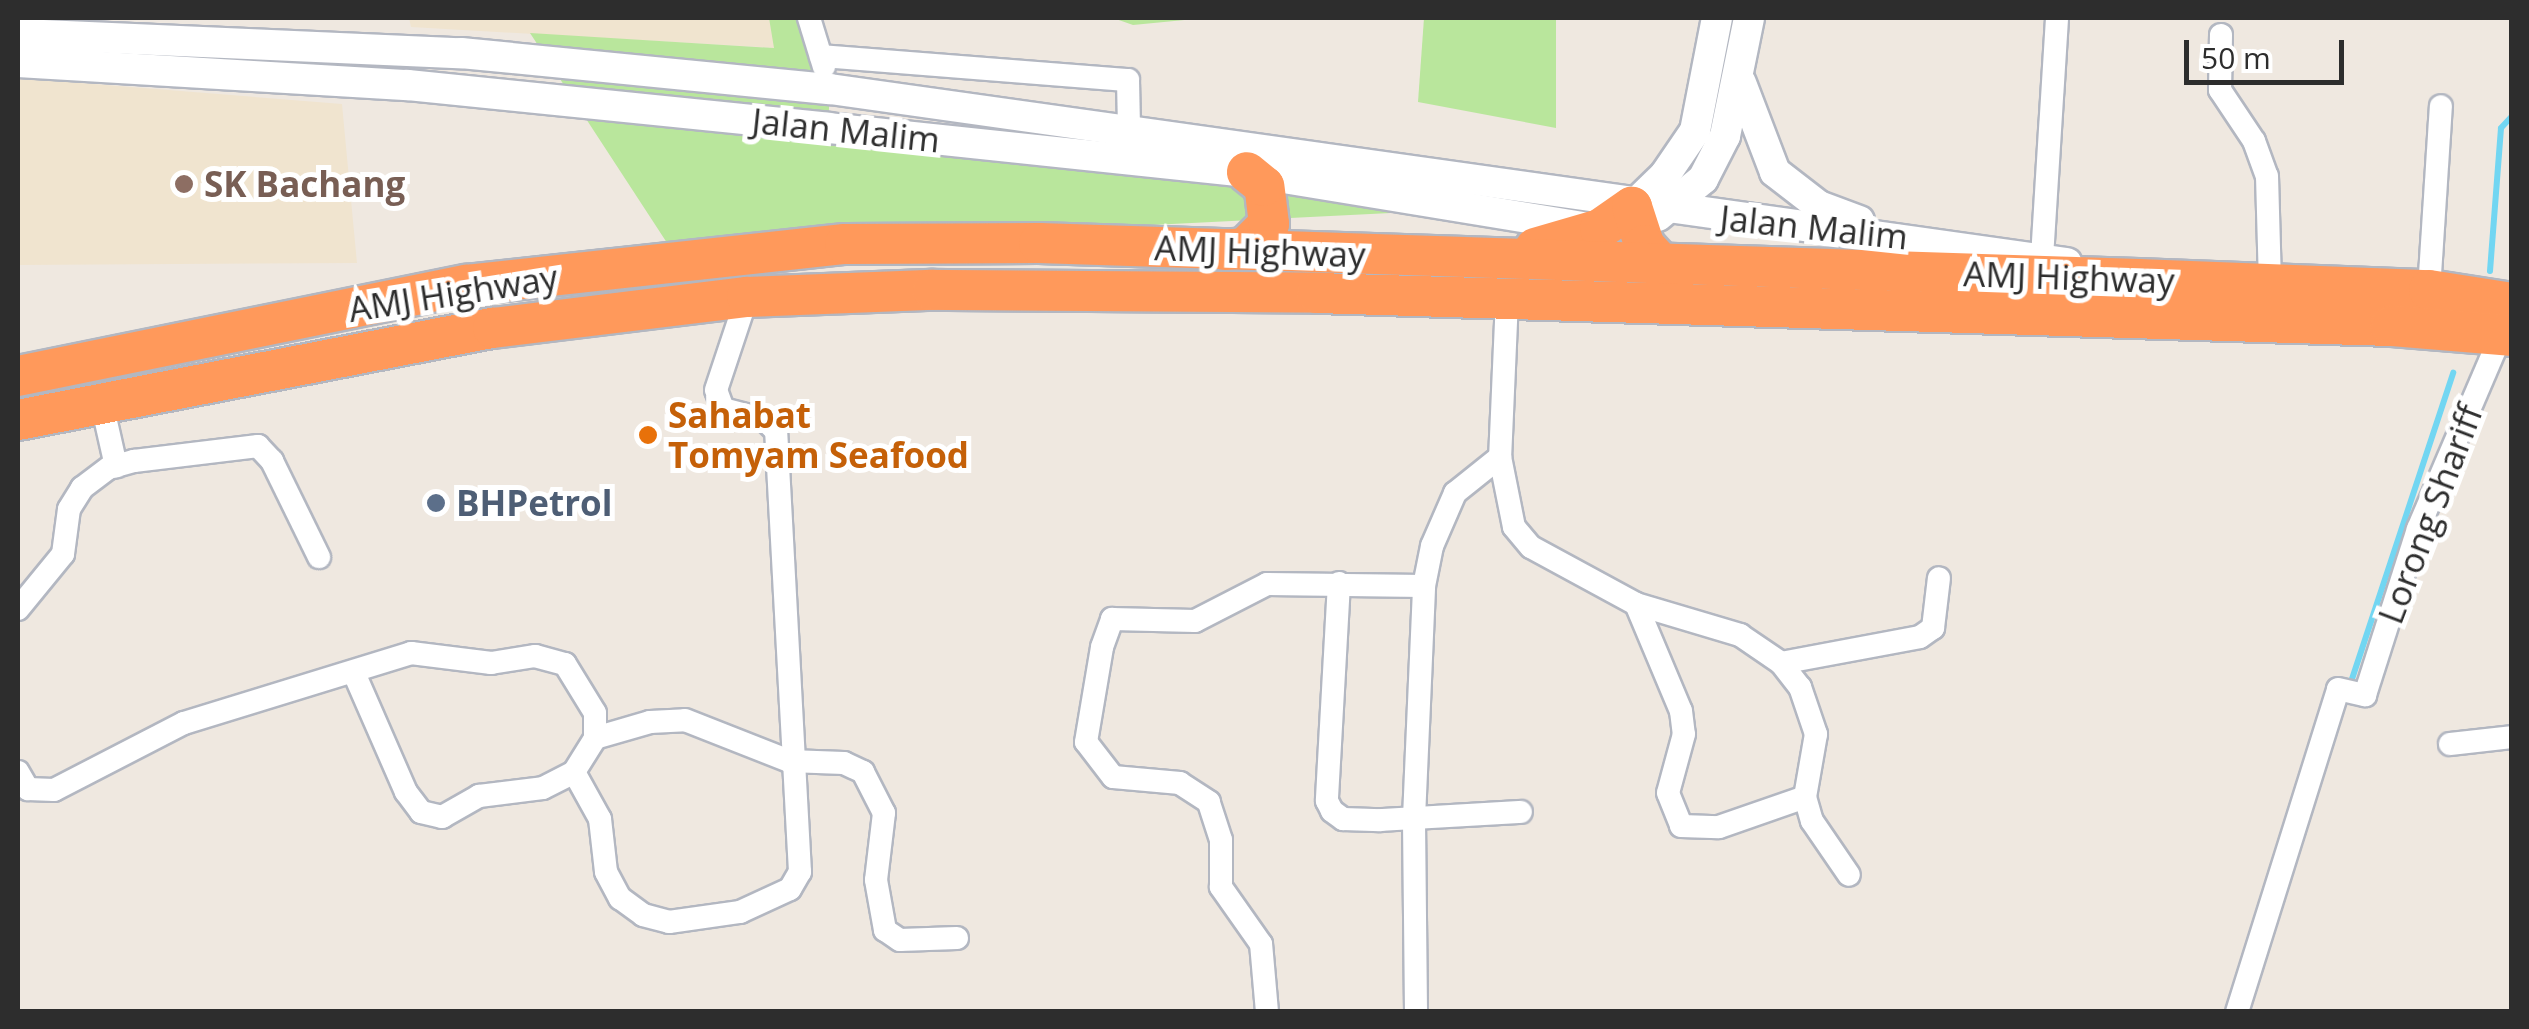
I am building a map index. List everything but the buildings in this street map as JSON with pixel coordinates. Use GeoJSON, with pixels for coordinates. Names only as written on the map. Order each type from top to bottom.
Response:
{"type":"FeatureCollection","features":[{"type":"Feature","properties":{"kind":"highway"},"geometry":{"type":"LineString","coordinates":[[1225,250],[1259,239],[1269,224],[1264,186],[1247,172]]}},
{"type":"Feature","properties":{"kind":"highway"},"geometry":{"type":"LineString","coordinates":[[1399,255],[1530,249],[1633,219],[1656,265],[1701,295],[1751,310]]}},
{"type":"Feature","properties":{"kind":"highway","name":"AMJ Highway"},"geometry":{"type":"LineString","coordinates":[[18,376],[467,285],[845,244],[1399,255],[2429,290],[2507,315]]}},
{"type":"Feature","properties":{"kind":"highway","name":"AMJ Highway"},"geometry":{"type":"LineString","coordinates":[[18,420],[494,328],[747,297],[1112,289],[2392,326],[2507,315]]}},
{"type":"Feature","properties":{"kind":"main road"},"geometry":{"type":"LineString","coordinates":[[1633,219],[1695,131],[1717,18]]}},
{"type":"Feature","properties":{"kind":"main road"},"geometry":{"type":"LineString","coordinates":[[1633,219],[1686,198],[1715,158],[1740,80],[1749,18]]}},
{"type":"Feature","properties":{"kind":"main road","name":"Jalan Malim"},"geometry":{"type":"LineString","coordinates":[[18,34],[460,53],[830,90],[1129,129],[1633,219]]}},
{"type":"Feature","properties":{"kind":"main road","name":"Jalan Malim"},"geometry":{"type":"LineString","coordinates":[[18,62],[457,89],[1247,172],[1633,219],[1891,234],[2042,258],[2138,279]]}},
{"type":"Feature","properties":{"kind":"main road"},"geometry":{"type":"LineString","coordinates":[[1740,80],[1763,152],[1782,180],[1819,206],[1891,234]]}},
{"type":"Feature","properties":{"kind":"street"},"geometry":{"type":"LineString","coordinates":[[809,18],[830,90]]}},
{"type":"Feature","properties":{"kind":"street"},"geometry":{"type":"LineString","coordinates":[[2042,258],[2057,18]]}},
{"type":"Feature","properties":{"kind":"street"},"geometry":{"type":"LineString","coordinates":[[2221,35],[2220,90],[2268,176],[2270,284]]}},
{"type":"Feature","properties":{"kind":"street"},"geometry":{"type":"LineString","coordinates":[[821,56],[1128,80],[1129,129]]}},
{"type":"Feature","properties":{"kind":"street"},"geometry":{"type":"LineString","coordinates":[[2429,290],[2441,106]]}},
{"type":"Feature","properties":{"kind":"street"},"geometry":{"type":"LineString","coordinates":[[574,772],[600,819],[606,872],[620,898],[642,915],[669,922],[740,912],[790,889],[800,872],[789,761],[776,431],[765,420],[723,409],[716,390],[747,297]]}},
{"type":"Feature","properties":{"kind":"street"},"geometry":{"type":"LineString","coordinates":[[1507,299],[1500,457],[1514,527],[1532,547],[1636,604],[1740,635],[1781,663],[1800,687],[1816,734],[1805,797],[1812,821],[1849,875]]}},
{"type":"Feature","properties":{"kind":"street","name":"Lorong Shariff"},"geometry":{"type":"LineString","coordinates":[[2237,1012],[2338,689],[2365,696],[2418,529],[2507,315]]}},
{"type":"Feature","properties":{"kind":"street"},"geometry":{"type":"LineString","coordinates":[[102,404],[116,466]]}},
{"type":"Feature","properties":{"kind":"street"},"geometry":{"type":"LineString","coordinates":[[18,609],[64,554],[69,508],[82,488],[116,466],[258,446],[272,461],[318,556]]}},
{"type":"Feature","properties":{"kind":"street"},"geometry":{"type":"LineString","coordinates":[[1416,1012],[1414,818],[1424,586],[1432,546],[1455,494],[1500,457]]}},
{"type":"Feature","properties":{"kind":"street"},"geometry":{"type":"LineString","coordinates":[[1781,663],[1920,637],[1933,628],[1939,578]]}},
{"type":"Feature","properties":{"kind":"street"},"geometry":{"type":"LineString","coordinates":[[1340,583],[1327,801],[1343,819],[1520,812]]}},
{"type":"Feature","properties":{"kind":"street"},"geometry":{"type":"LineString","coordinates":[[1267,1012],[1261,944],[1220,887],[1221,840],[1210,802],[1180,783],[1113,778],[1086,742],[1112,619],[1195,621],[1266,584],[1424,586]]}},
{"type":"Feature","properties":{"kind":"street"},"geometry":{"type":"LineString","coordinates":[[1636,604],[1681,711],[1684,734],[1668,793],[1681,826],[1719,827],[1805,797]]}},
{"type":"Feature","properties":{"kind":"street"},"geometry":{"type":"LineString","coordinates":[[21,787],[54,790],[184,723],[254,697],[354,673],[411,653],[490,663],[535,656],[566,664],[583,686],[595,713],[595,738],[574,772],[544,788],[479,796],[442,817],[420,812],[354,673]]}},
{"type":"Feature","properties":{"kind":"street"},"geometry":{"type":"LineString","coordinates":[[595,738],[618,728],[685,720],[789,761],[844,763],[863,772],[884,813],[876,880],[885,930],[900,940],[957,938]]}},
{"type":"Feature","properties":{"kind":"street"},"geometry":{"type":"LineString","coordinates":[[2450,744],[2512,738]]}},
{"type":"Feature","properties":{"kind":"shaded area"},"geometry":{"type":"Polygon","coordinates":[[[409,18],[769,18],[775,48],[411,27],[409,18]]]}},
{"type":"Feature","properties":{"kind":"shaded area","name":"SK Bachang"},"geometry":{"type":"Polygon","coordinates":[[[18,78],[342,104],[357,263],[18,265],[18,78]]]}},
{"type":"Feature","properties":{"kind":"green space"},"geometry":{"type":"Polygon","coordinates":[[[769,18],[807,18],[830,89],[828,127],[1471,209],[671,249],[530,33],[774,48],[769,18]]]}},
{"type":"Feature","properties":{"kind":"green space"},"geometry":{"type":"Polygon","coordinates":[[[1113,18],[1205,18],[1133,25],[1113,18]]]}},
{"type":"Feature","properties":{"kind":"green space"},"geometry":{"type":"Polygon","coordinates":[[[1424,18],[1556,18],[1556,128],[1418,102],[1424,18]]]}},
{"type":"Feature","properties":{"kind":"waterway"},"geometry":{"type":"LineString","coordinates":[[2490,271],[2501,128],[2512,116]]}},
{"type":"Feature","properties":{"kind":"waterway"},"geometry":{"type":"LineString","coordinates":[[2350,685],[2453,373]]}},
{"type":"Feature","properties":{"kind":"place","name":"SK Bachang"},"geometry":{"type":"Point","coordinates":[184,184]}},
{"type":"Feature","properties":{"kind":"place","name":"Sahabat Tomyam Seafood"},"geometry":{"type":"Point","coordinates":[648,435]}},
{"type":"Feature","properties":{"kind":"place","name":"BHPetrol"},"geometry":{"type":"Point","coordinates":[436,503]}}]}
